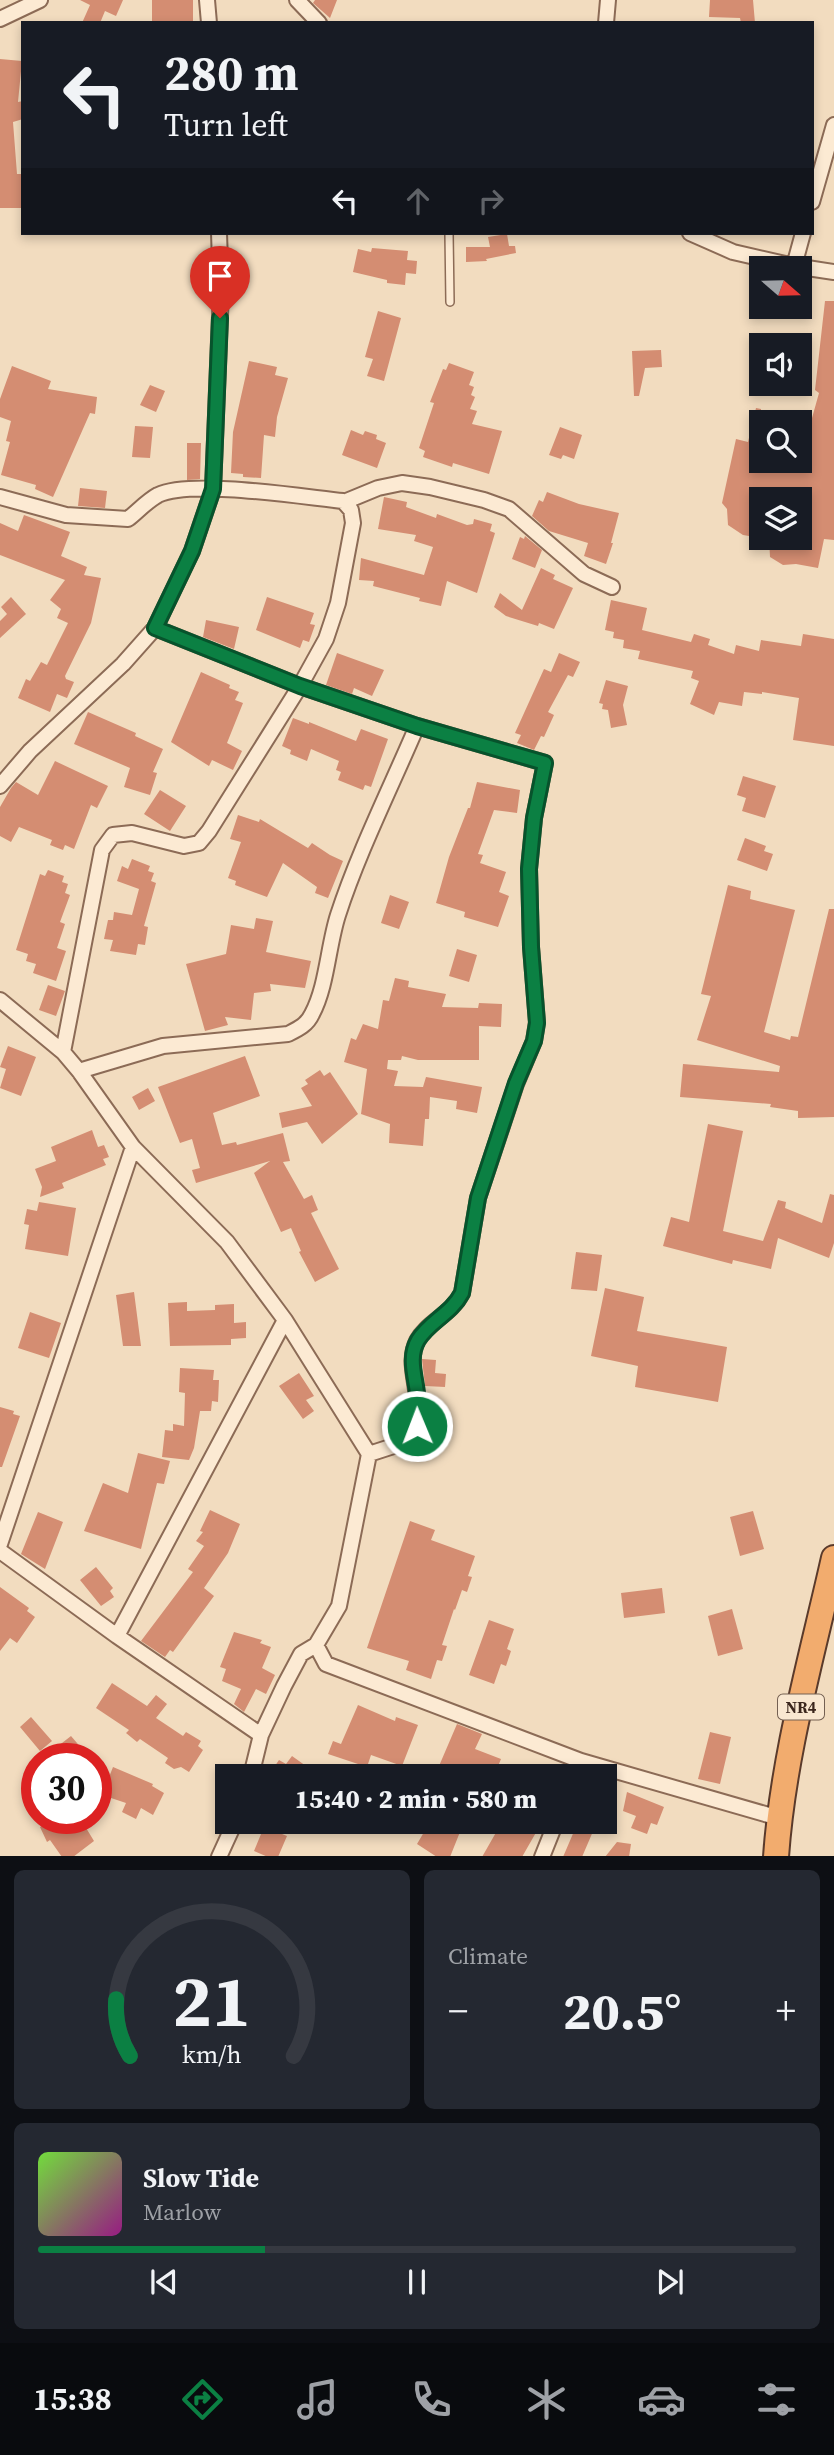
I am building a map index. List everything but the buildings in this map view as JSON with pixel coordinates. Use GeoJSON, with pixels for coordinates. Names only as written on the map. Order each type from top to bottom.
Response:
{"type":"FeatureCollection","features":[{"type":"Feature","properties":{"kind":"highway","name":"NR4"},"geometry":{"type":"LineString","coordinates":[[776,1856],[779,1818],[834,1558]]}},
{"type":"Feature","properties":{"kind":"street"},"geometry":{"type":"LineString","coordinates":[[0,19],[40,0]]}},
{"type":"Feature","properties":{"kind":"street"},"geometry":{"type":"LineString","coordinates":[[207,0],[209,21]]}},
{"type":"Feature","properties":{"kind":"street"},"geometry":{"type":"LineString","coordinates":[[297,0],[317,21]]}},
{"type":"Feature","properties":{"kind":"street"},"geometry":{"type":"LineString","coordinates":[[606,21],[608,0]]}},
{"type":"Feature","properties":{"kind":"street"},"geometry":{"type":"LineString","coordinates":[[814,195],[834,125]]}},
{"type":"Feature","properties":{"kind":"street"},"geometry":{"type":"LineString","coordinates":[[0,786],[30,751],[123,664],[155,628],[192,551],[213,489],[221,291],[219,235]]}},
{"type":"Feature","properties":{"kind":"street"},"geometry":{"type":"LineString","coordinates":[[695,235],[733,252],[750,256]]}},
{"type":"Feature","properties":{"kind":"street"},"geometry":{"type":"LineString","coordinates":[[797,256],[802,235]]}},
{"type":"Feature","properties":{"kind":"street"},"geometry":{"type":"LineString","coordinates":[[812,269],[834,272]]}},
{"type":"Feature","properties":{"kind":"street"},"geometry":{"type":"LineString","coordinates":[[0,497],[66,515],[128,519],[158,495],[179,490],[213,489],[344,502],[378,488],[402,483],[430,487],[509,509],[584,574],[612,587]]}},
{"type":"Feature","properties":{"kind":"street"},"geometry":{"type":"LineString","coordinates":[[63,1052],[102,850],[113,835],[132,833],[184,846],[199,844],[300,686],[326,639],[338,603],[353,523],[351,510],[344,502]]}},
{"type":"Feature","properties":{"kind":"street"},"geometry":{"type":"LineString","coordinates":[[155,628],[300,686],[417,726],[545,763],[534,818],[529,869],[537,1023],[534,1041],[512,1094],[478,1198],[462,1293],[455,1306],[433,1323],[417,1341],[411,1363],[418,1408],[417,1426],[412,1440],[369,1454]]}},
{"type":"Feature","properties":{"kind":"street"},"geometry":{"type":"LineString","coordinates":[[79,1071],[163,1046],[288,1034],[302,1027],[312,1016],[317,1001],[338,916],[349,886],[417,726]]}},
{"type":"Feature","properties":{"kind":"street"},"geometry":{"type":"LineString","coordinates":[[0,1000],[63,1052],[133,1147],[227,1242],[285,1320],[369,1454],[339,1606],[316,1645],[301,1654],[261,1735],[254,1764]]}},
{"type":"Feature","properties":{"kind":"street"},"geometry":{"type":"LineString","coordinates":[[0,1544],[133,1147]]}},
{"type":"Feature","properties":{"kind":"street"},"geometry":{"type":"LineString","coordinates":[[117,1636],[285,1320]]}},
{"type":"Feature","properties":{"kind":"street"},"geometry":{"type":"LineString","coordinates":[[0,1551],[261,1735]]}},
{"type":"Feature","properties":{"kind":"street"},"geometry":{"type":"LineString","coordinates":[[316,1645],[326,1664],[581,1761],[779,1818]]}},
{"type":"Feature","properties":{"kind":"street"},"geometry":{"type":"LineString","coordinates":[[219,1856],[230,1834]]}},
{"type":"Feature","properties":{"kind":"street"},"geometry":{"type":"LineString","coordinates":[[542,1856],[551,1834]]}},
{"type":"Feature","properties":{"kind":"lane"},"geometry":{"type":"LineString","coordinates":[[449,235],[450,302]]}},
{"type":"Feature","properties":{"kind":"route"},"geometry":{"type":"LineString","coordinates":[[220,318],[213,489],[192,551],[155,628],[300,686],[417,726],[545,763],[534,818],[529,869],[537,1023],[534,1041],[516,1083],[478,1198],[462,1293],[455,1306],[433,1323],[417,1341],[411,1363],[418,1408],[417,1426]]}}]}
